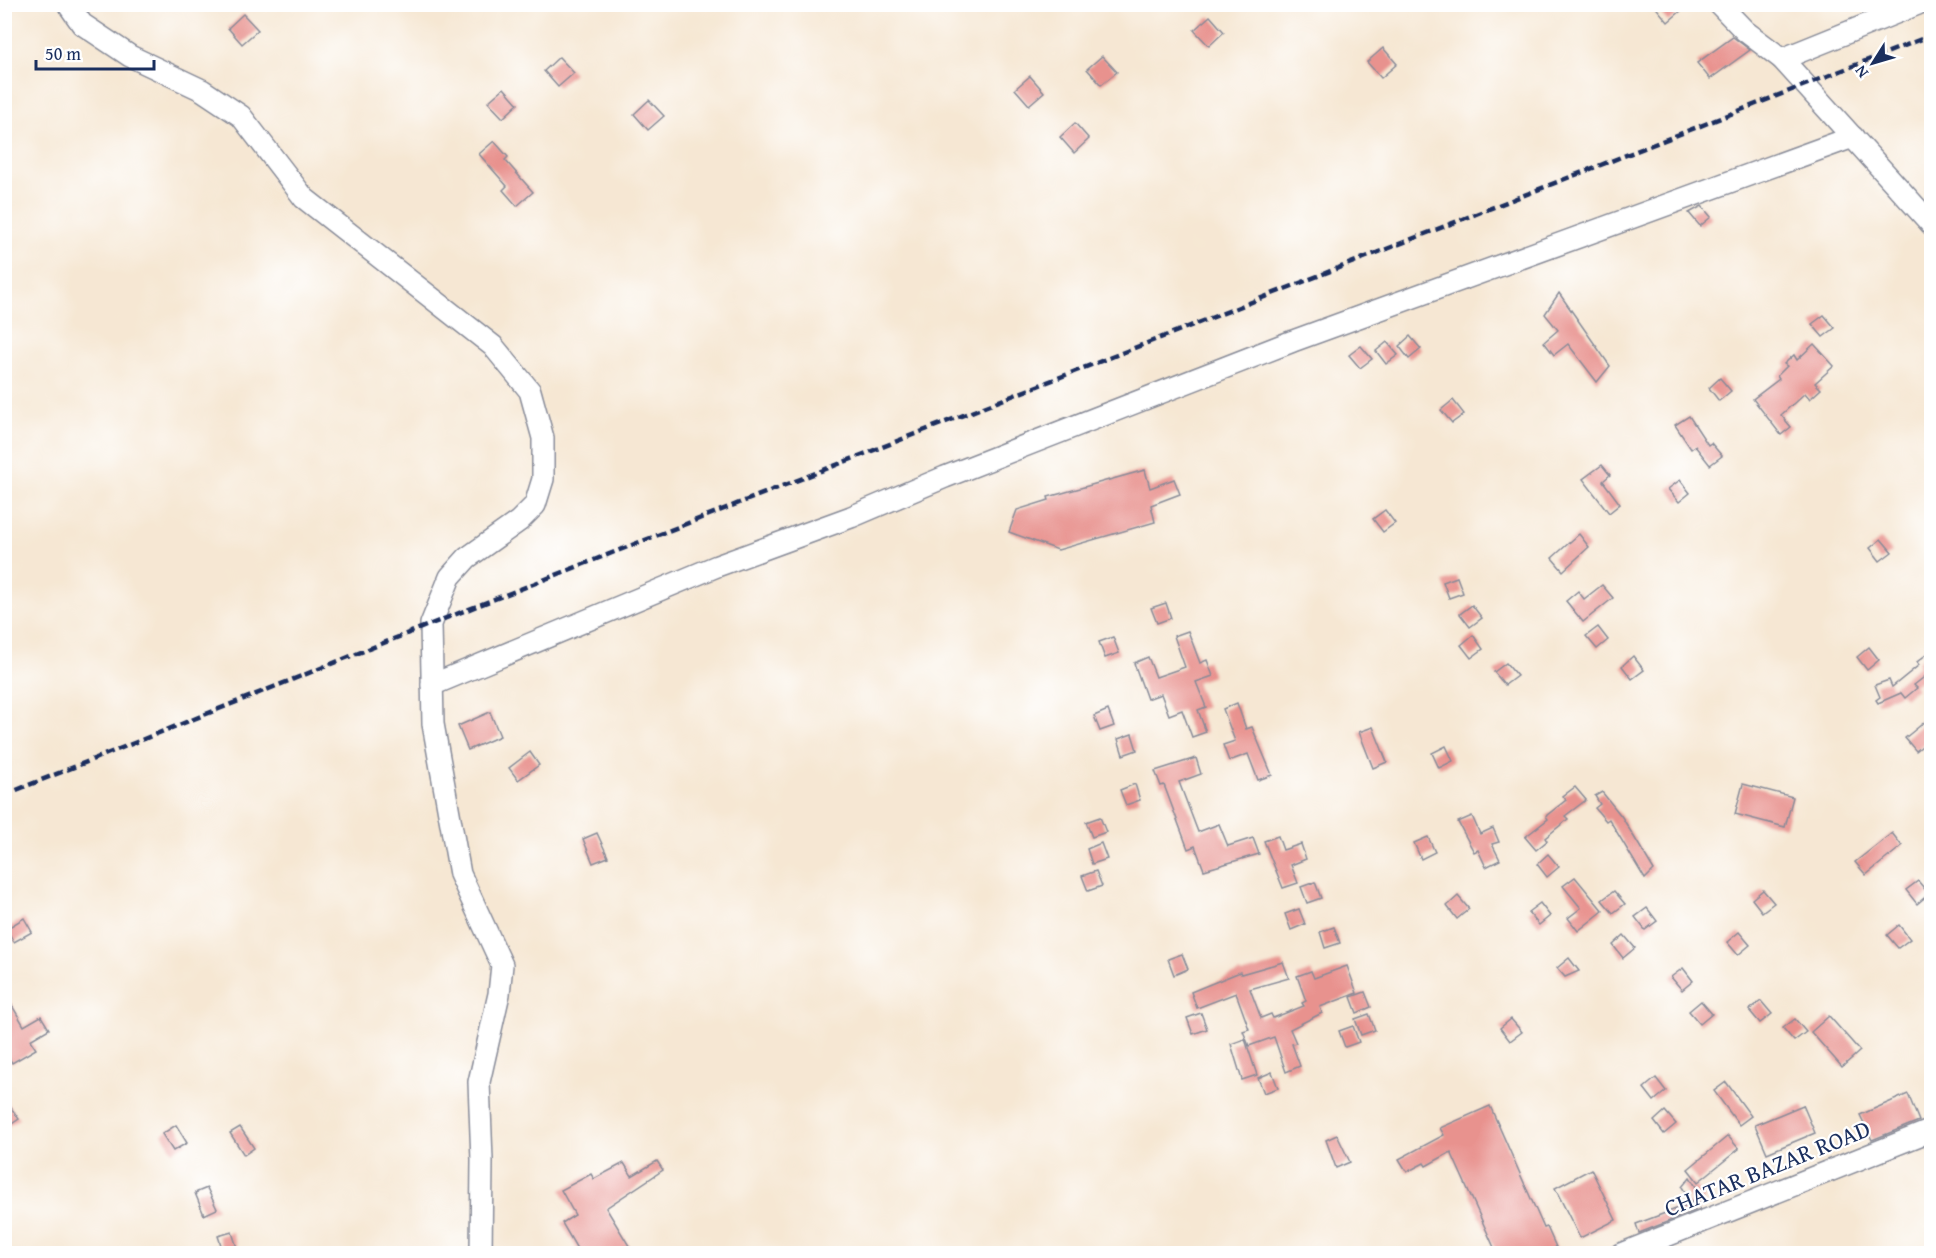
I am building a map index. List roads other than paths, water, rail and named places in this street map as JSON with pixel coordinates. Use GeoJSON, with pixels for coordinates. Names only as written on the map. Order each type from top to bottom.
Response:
{"type":"FeatureCollection","features":[{"type":"Feature","properties":{"kind":"street"},"geometry":{"type":"LineString","coordinates":[[68,4],[82,24],[130,56],[202,90],[241,116],[304,198],[493,346],[530,391],[543,438],[543,479],[535,505],[519,521],[467,558],[450,577],[431,624],[433,724],[460,873],[502,965],[499,994],[478,1082],[482,1160],[481,1254]]}},
{"type":"Feature","properties":{"kind":"street"},"geometry":{"type":"LineString","coordinates":[[1719,4],[1745,31],[1782,59],[1932,225]]}},
{"type":"Feature","properties":{"kind":"street"},"geometry":{"type":"LineString","coordinates":[[1782,59],[1918,4]]}},
{"type":"Feature","properties":{"kind":"street"},"geometry":{"type":"LineString","coordinates":[[432,685],[717,566],[851,517],[945,477],[1293,341],[1853,137]]}},
{"type":"Feature","properties":{"kind":"street","name":"CHATAR BAZAR ROAD"},"geometry":{"type":"LineString","coordinates":[[1621,1254],[1932,1130]]}},
{"type":"Feature","properties":{"kind":"railway"},"geometry":{"type":"LineString","coordinates":[[4,795],[431,624],[1932,35]]}}]}
